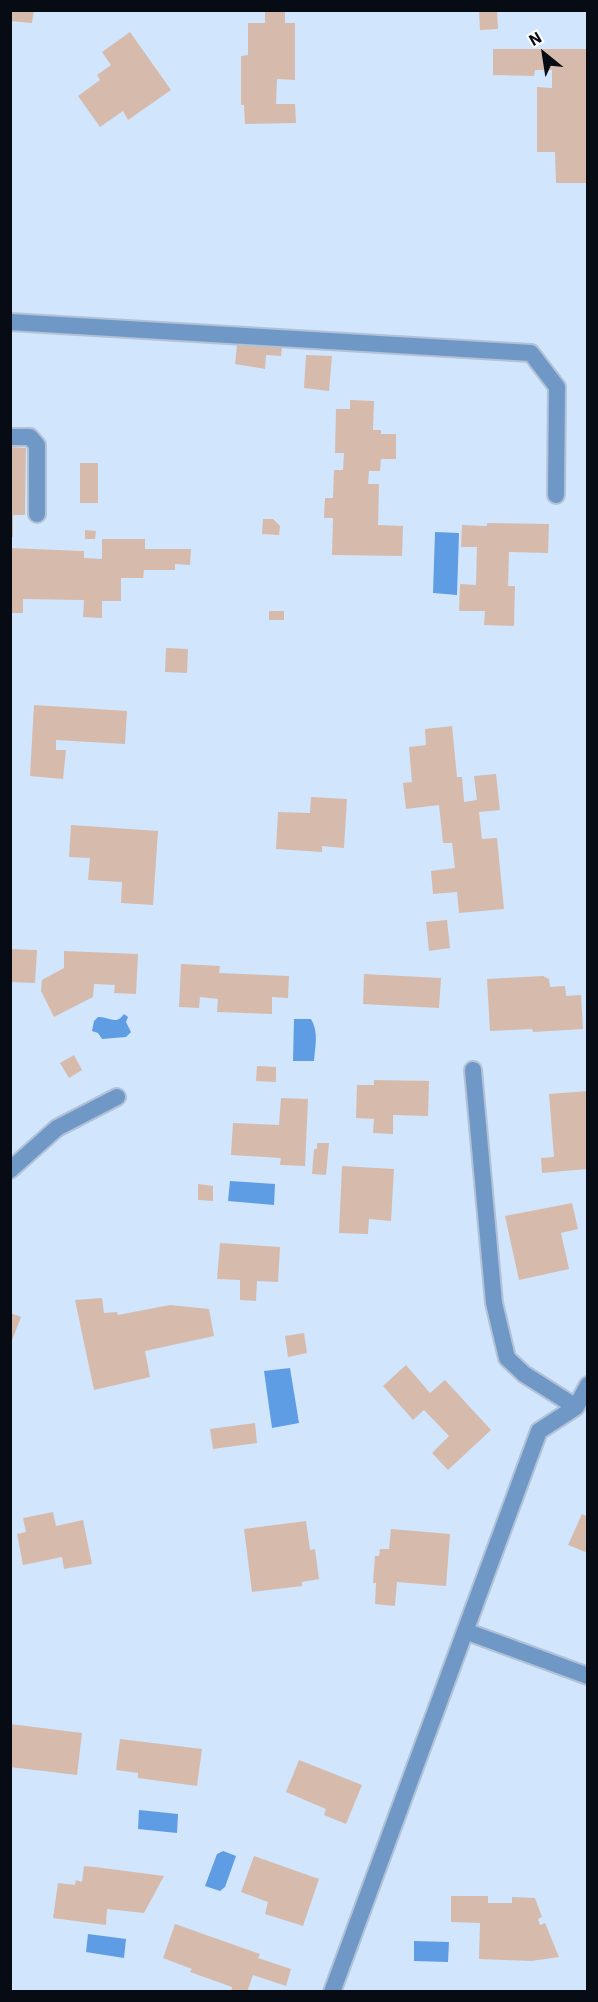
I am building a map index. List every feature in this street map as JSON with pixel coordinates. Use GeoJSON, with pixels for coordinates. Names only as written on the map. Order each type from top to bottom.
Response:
{"type":"FeatureCollection","features":[{"type":"Feature","properties":{"kind":"street"},"geometry":{"type":"LineString","coordinates":[[10,322],[531,353],[557,387],[556,495]]}},
{"type":"Feature","properties":{"kind":"street"},"geometry":{"type":"LineString","coordinates":[[10,437],[30,437],[37,445],[37,514]]}},
{"type":"Feature","properties":{"kind":"street"},"geometry":{"type":"LineString","coordinates":[[473,1070],[494,1303],[507,1358],[524,1374],[576,1407]]}},
{"type":"Feature","properties":{"kind":"street"},"geometry":{"type":"LineString","coordinates":[[10,1170],[57,1128],[117,1097]]}},
{"type":"Feature","properties":{"kind":"street"},"geometry":{"type":"LineString","coordinates":[[332,1992],[539,1431],[576,1407],[588,1385]]}},
{"type":"Feature","properties":{"kind":"street"},"geometry":{"type":"LineString","coordinates":[[465,1631],[588,1676]]}},
{"type":"Feature","properties":{"kind":"water"},"geometry":{"type":"Polygon","coordinates":[[[435,532],[459,533],[457,595],[433,593],[435,532]]]}},
{"type":"Feature","properties":{"kind":"water"},"geometry":{"type":"Polygon","coordinates":[[[124,1014],[128,1017],[126,1022],[131,1032],[126,1037],[102,1039],[98,1033],[92,1031],[94,1021],[98,1017],[115,1020],[124,1014]]]}},
{"type":"Feature","properties":{"kind":"water"},"geometry":{"type":"Polygon","coordinates":[[[294,1019],[311,1019],[316,1040],[314,1061],[293,1061],[294,1019]]]}},
{"type":"Feature","properties":{"kind":"water"},"geometry":{"type":"Polygon","coordinates":[[[230,1181],[275,1184],[274,1205],[228,1201],[230,1181]]]}},
{"type":"Feature","properties":{"kind":"water"},"geometry":{"type":"Polygon","coordinates":[[[290,1368],[299,1423],[272,1428],[264,1371],[290,1368]]]}},
{"type":"Feature","properties":{"kind":"water"},"geometry":{"type":"Polygon","coordinates":[[[139,1810],[178,1814],[177,1833],[138,1829],[139,1810]]]}},
{"type":"Feature","properties":{"kind":"water"},"geometry":{"type":"Polygon","coordinates":[[[223,1851],[236,1856],[225,1887],[220,1891],[205,1886],[217,1854],[223,1851]]]}},
{"type":"Feature","properties":{"kind":"water"},"geometry":{"type":"Polygon","coordinates":[[[88,1934],[126,1939],[124,1958],[86,1952],[88,1934]]]}},
{"type":"Feature","properties":{"kind":"water"},"geometry":{"type":"Polygon","coordinates":[[[414,1941],[449,1942],[448,1962],[414,1961],[414,1941]]]}},
{"type":"Feature","properties":{"kind":"building"},"geometry":{"type":"Polygon","coordinates":[[[10,10],[34,10],[32,23],[10,21],[10,10]]]}},
{"type":"Feature","properties":{"kind":"building"},"geometry":{"type":"Polygon","coordinates":[[[265,10],[285,10],[285,23],[295,23],[295,80],[277,79],[276,104],[295,104],[296,123],[245,124],[244,105],[241,105],[241,56],[248,55],[248,23],[265,23],[265,10]]]}},
{"type":"Feature","properties":{"kind":"building"},"geometry":{"type":"Polygon","coordinates":[[[479,10],[497,10],[498,29],[480,30],[479,10]]]}},
{"type":"Feature","properties":{"kind":"building"},"geometry":{"type":"Polygon","coordinates":[[[130,32],[171,90],[128,120],[123,111],[100,127],[78,96],[100,80],[97,75],[111,65],[102,52],[130,32]]]}},
{"type":"Feature","properties":{"kind":"building"},"geometry":{"type":"Polygon","coordinates":[[[493,49],[588,49],[588,183],[556,183],[555,152],[537,152],[537,87],[552,88],[552,70],[535,70],[534,76],[493,75],[493,49]]]}},
{"type":"Feature","properties":{"kind":"building"},"geometry":{"type":"Polygon","coordinates":[[[237,345],[282,347],[281,356],[266,355],[265,369],[235,364],[237,345]]]}},
{"type":"Feature","properties":{"kind":"building"},"geometry":{"type":"Polygon","coordinates":[[[306,355],[332,356],[329,391],[304,388],[306,355]]]}},
{"type":"Feature","properties":{"kind":"building"},"geometry":{"type":"Polygon","coordinates":[[[350,400],[374,401],[373,430],[381,430],[381,434],[396,434],[396,459],[381,459],[380,471],[369,471],[368,484],[379,484],[378,525],[403,526],[402,556],[332,555],[333,518],[324,518],[325,498],[333,498],[334,470],[343,470],[344,453],[335,453],[336,409],[350,409],[350,400]]]}},
{"type":"Feature","properties":{"kind":"building"},"geometry":{"type":"Polygon","coordinates":[[[10,447],[26,448],[25,515],[13,515],[13,537],[10,537],[10,447]]]}},
{"type":"Feature","properties":{"kind":"building"},"geometry":{"type":"Polygon","coordinates":[[[80,463],[98,463],[98,503],[80,503],[80,463]]]}},
{"type":"Feature","properties":{"kind":"building"},"geometry":{"type":"Polygon","coordinates":[[[263,519],[273,519],[280,526],[279,535],[262,534],[263,519]]]}},
{"type":"Feature","properties":{"kind":"building"},"geometry":{"type":"Polygon","coordinates":[[[487,523],[549,524],[548,553],[509,552],[508,586],[515,586],[514,626],[484,625],[485,611],[459,611],[460,584],[476,585],[477,547],[461,547],[462,525],[487,526],[487,523]]]}},
{"type":"Feature","properties":{"kind":"building"},"geometry":{"type":"Polygon","coordinates":[[[85,530],[96,531],[95,539],[85,539],[85,530]]]}},
{"type":"Feature","properties":{"kind":"building"},"geometry":{"type":"Polygon","coordinates":[[[102,539],[145,539],[145,549],[191,549],[190,565],[175,564],[175,570],[144,570],[143,578],[121,578],[121,601],[102,601],[102,618],[83,617],[84,600],[23,599],[23,613],[10,613],[10,548],[84,551],[84,558],[102,559],[102,539]]]}},
{"type":"Feature","properties":{"kind":"building"},"geometry":{"type":"Polygon","coordinates":[[[269,611],[284,611],[284,620],[269,620],[269,611]]]}},
{"type":"Feature","properties":{"kind":"building"},"geometry":{"type":"Polygon","coordinates":[[[166,648],[188,649],[187,673],[165,672],[166,648]]]}},
{"type":"Feature","properties":{"kind":"building"},"geometry":{"type":"Polygon","coordinates":[[[34,705],[127,711],[125,744],[56,740],[56,750],[66,750],[63,779],[30,776],[34,705]]]}},
{"type":"Feature","properties":{"kind":"building"},"geometry":{"type":"Polygon","coordinates":[[[452,726],[457,777],[462,777],[464,802],[477,800],[474,776],[496,774],[500,810],[479,812],[482,839],[497,838],[504,909],[459,913],[457,892],[433,894],[431,871],[455,868],[452,843],[443,843],[439,805],[406,809],[403,783],[412,782],[409,747],[426,745],[425,729],[452,726]]]}},
{"type":"Feature","properties":{"kind":"building"},"geometry":{"type":"Polygon","coordinates":[[[311,797],[347,799],[344,848],[322,846],[322,852],[276,849],[278,812],[310,813],[311,797]]]}},
{"type":"Feature","properties":{"kind":"building"},"geometry":{"type":"Polygon","coordinates":[[[71,825],[158,831],[153,905],[121,903],[122,882],[88,880],[90,858],[69,857],[71,825]]]}},
{"type":"Feature","properties":{"kind":"building"},"geometry":{"type":"Polygon","coordinates":[[[447,920],[450,948],[429,951],[426,922],[447,920]]]}},
{"type":"Feature","properties":{"kind":"building"},"geometry":{"type":"Polygon","coordinates":[[[10,949],[37,950],[35,983],[10,982],[10,949]]]}},
{"type":"Feature","properties":{"kind":"building"},"geometry":{"type":"Polygon","coordinates":[[[64,951],[138,954],[136,994],[114,993],[115,985],[94,984],[93,997],[54,1017],[41,991],[42,980],[64,968],[64,951]]]}},
{"type":"Feature","properties":{"kind":"building"},"geometry":{"type":"Polygon","coordinates":[[[181,964],[220,966],[219,973],[289,976],[288,998],[272,997],[272,1014],[217,1012],[218,999],[200,997],[199,1008],[179,1007],[181,964]]]}},
{"type":"Feature","properties":{"kind":"building"},"geometry":{"type":"Polygon","coordinates":[[[364,974],[441,978],[439,1008],[363,1004],[364,974]]]}},
{"type":"Feature","properties":{"kind":"building"},"geometry":{"type":"Polygon","coordinates":[[[543,976],[549,979],[550,987],[565,986],[566,996],[581,995],[583,1029],[533,1032],[532,1029],[490,1031],[487,979],[543,976]]]}},
{"type":"Feature","properties":{"kind":"building"},"geometry":{"type":"Polygon","coordinates":[[[74,1055],[82,1070],[69,1078],[60,1063],[74,1055]]]}},
{"type":"Feature","properties":{"kind":"building"},"geometry":{"type":"Polygon","coordinates":[[[257,1066],[276,1067],[276,1082],[256,1081],[257,1066]]]}},
{"type":"Feature","properties":{"kind":"building"},"geometry":{"type":"Polygon","coordinates":[[[374,1080],[429,1081],[428,1116],[393,1115],[393,1134],[373,1133],[374,1119],[356,1118],[357,1085],[374,1085],[374,1080]]]}},
{"type":"Feature","properties":{"kind":"building"},"geometry":{"type":"Polygon","coordinates":[[[588,1091],[587,1169],[542,1173],[541,1158],[554,1157],[549,1094],[588,1091]]]}},
{"type":"Feature","properties":{"kind":"building"},"geometry":{"type":"Polygon","coordinates":[[[281,1098],[308,1099],[305,1166],[280,1165],[281,1158],[231,1155],[233,1123],[279,1125],[281,1098]]]}},
{"type":"Feature","properties":{"kind":"building"},"geometry":{"type":"Polygon","coordinates":[[[317,1143],[329,1143],[326,1175],[312,1174],[314,1149],[317,1149],[317,1143]]]}},
{"type":"Feature","properties":{"kind":"building"},"geometry":{"type":"Polygon","coordinates":[[[342,1166],[394,1169],[391,1221],[369,1219],[368,1234],[339,1233],[342,1166]]]}},
{"type":"Feature","properties":{"kind":"building"},"geometry":{"type":"Polygon","coordinates":[[[198,1184],[213,1186],[213,1201],[198,1200],[198,1184]]]}},
{"type":"Feature","properties":{"kind":"building"},"geometry":{"type":"Polygon","coordinates":[[[572,1203],[578,1229],[561,1233],[569,1269],[519,1280],[505,1216],[572,1203]]]}},
{"type":"Feature","properties":{"kind":"building"},"geometry":{"type":"Polygon","coordinates":[[[220,1243],[280,1247],[278,1282],[257,1281],[256,1301],[240,1300],[240,1280],[217,1279],[220,1243]]]}},
{"type":"Feature","properties":{"kind":"building"},"geometry":{"type":"Polygon","coordinates":[[[102,1298],[104,1313],[117,1312],[118,1315],[170,1305],[209,1309],[214,1336],[145,1351],[150,1377],[94,1390],[75,1300],[102,1298]]]}},
{"type":"Feature","properties":{"kind":"building"},"geometry":{"type":"Polygon","coordinates":[[[10,1313],[21,1317],[11,1343],[10,1343],[10,1313]]]}},
{"type":"Feature","properties":{"kind":"building"},"geometry":{"type":"Polygon","coordinates":[[[304,1333],[307,1353],[288,1357],[285,1336],[304,1333]]]}},
{"type":"Feature","properties":{"kind":"building"},"geometry":{"type":"Polygon","coordinates":[[[406,1365],[430,1393],[445,1380],[491,1430],[448,1470],[432,1453],[449,1436],[424,1410],[413,1420],[383,1386],[406,1365]]]}},
{"type":"Feature","properties":{"kind":"building"},"geometry":{"type":"Polygon","coordinates":[[[255,1423],[257,1443],[213,1449],[210,1429],[255,1423]]]}},
{"type":"Feature","properties":{"kind":"building"},"geometry":{"type":"Polygon","coordinates":[[[53,1512],[56,1526],[83,1520],[92,1564],[64,1569],[62,1557],[23,1565],[17,1534],[26,1532],[23,1518],[53,1512]]]}},
{"type":"Feature","properties":{"kind":"building"},"geometry":{"type":"Polygon","coordinates":[[[582,1514],[588,1517],[588,1553],[568,1545],[582,1514]]]}},
{"type":"Feature","properties":{"kind":"building"},"geometry":{"type":"Polygon","coordinates":[[[306,1521],[310,1550],[315,1549],[319,1579],[302,1582],[302,1586],[252,1592],[244,1529],[306,1521]]]}},
{"type":"Feature","properties":{"kind":"building"},"geometry":{"type":"Polygon","coordinates":[[[391,1529],[450,1534],[446,1586],[397,1582],[395,1606],[375,1604],[376,1583],[373,1583],[375,1556],[379,1556],[380,1549],[389,1549],[391,1529]]]}},
{"type":"Feature","properties":{"kind":"building"},"geometry":{"type":"Polygon","coordinates":[[[10,1724],[82,1733],[77,1775],[10,1767],[10,1724]]]}},
{"type":"Feature","properties":{"kind":"building"},"geometry":{"type":"Polygon","coordinates":[[[120,1739],[202,1749],[197,1786],[138,1778],[138,1773],[116,1770],[120,1739]]]}},
{"type":"Feature","properties":{"kind":"building"},"geometry":{"type":"Polygon","coordinates":[[[299,1760],[362,1785],[346,1824],[324,1815],[326,1809],[286,1792],[299,1760]]]}},
{"type":"Feature","properties":{"kind":"building"},"geometry":{"type":"Polygon","coordinates":[[[254,1856],[319,1879],[303,1926],[265,1914],[268,1902],[241,1892],[254,1856]]]}},
{"type":"Feature","properties":{"kind":"building"},"geometry":{"type":"Polygon","coordinates":[[[84,1866],[164,1876],[144,1913],[107,1909],[106,1925],[53,1918],[58,1883],[75,1885],[76,1880],[82,1882],[84,1866]]]}},
{"type":"Feature","properties":{"kind":"building"},"geometry":{"type":"Polygon","coordinates":[[[451,1896],[488,1896],[488,1903],[512,1903],[512,1897],[535,1898],[542,1917],[538,1919],[540,1925],[545,1923],[559,1957],[531,1961],[479,1959],[480,1923],[451,1922],[451,1896]]]}},
{"type":"Feature","properties":{"kind":"building"},"geometry":{"type":"Polygon","coordinates":[[[175,1924],[260,1954],[258,1958],[291,1969],[286,1986],[253,1975],[247,1992],[231,1992],[232,1987],[190,1972],[192,1969],[163,1958],[175,1924]]]}}]}
